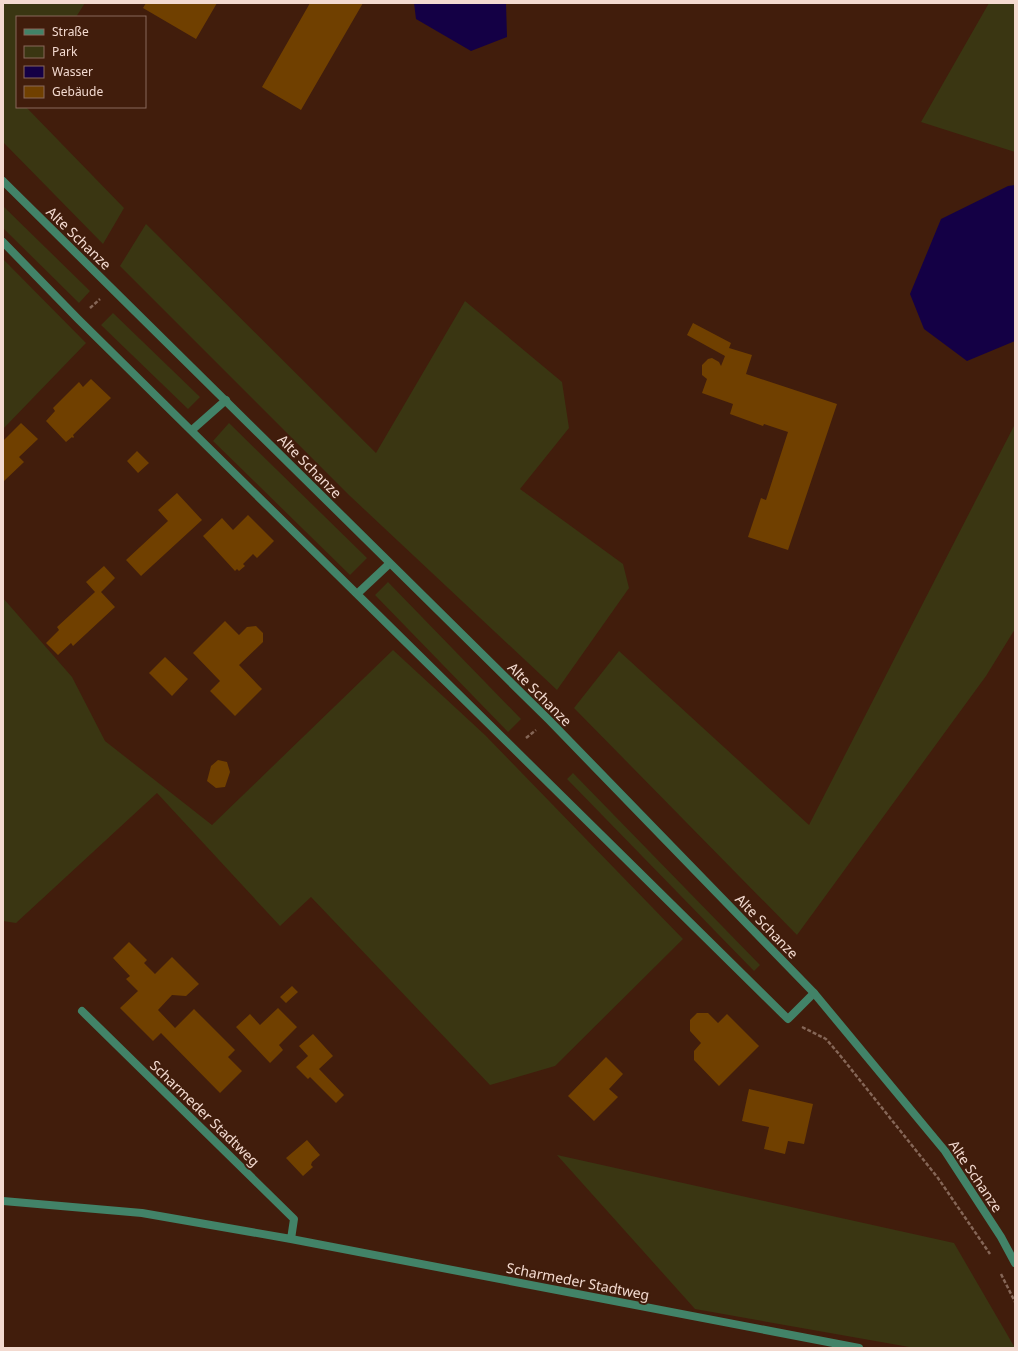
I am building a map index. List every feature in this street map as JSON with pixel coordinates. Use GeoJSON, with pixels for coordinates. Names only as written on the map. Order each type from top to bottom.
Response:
{"type":"FeatureCollection","features":[{"type":"Feature","properties":{"kind":"street","name":"Alte Schanze"},"geometry":{"type":"LineString","coordinates":[[3,182],[226,400],[389,564],[549,720],[814,993],[945,1151],[1001,1237],[1015,1263]]}},
{"type":"Feature","properties":{"kind":"street"},"geometry":{"type":"LineString","coordinates":[[3,242],[78,319],[788,1019],[814,993]]}},
{"type":"Feature","properties":{"kind":"street"},"geometry":{"type":"LineString","coordinates":[[192,430],[226,400]]}},
{"type":"Feature","properties":{"kind":"street"},"geometry":{"type":"LineString","coordinates":[[357,594],[389,564]]}},
{"type":"Feature","properties":{"kind":"street","name":"Scharmeder Stadtweg"},"geometry":{"type":"LineString","coordinates":[[82,1011],[294,1219],[291,1239]]}},
{"type":"Feature","properties":{"kind":"street","name":"Scharmeder Stadtweg"},"geometry":{"type":"LineString","coordinates":[[3,1201],[142,1213],[291,1239],[859,1348]]}},
{"type":"Feature","properties":{"kind":"path"},"geometry":{"type":"LineString","coordinates":[[78,319],[112,288]]}},
{"type":"Feature","properties":{"kind":"path"},"geometry":{"type":"LineString","coordinates":[[513,749],[549,720]]}},
{"type":"Feature","properties":{"kind":"path"},"geometry":{"type":"LineString","coordinates":[[788,1019],[826,1039],[839,1054],[938,1178],[993,1258]]}},
{"type":"Feature","properties":{"kind":"path"},"geometry":{"type":"LineString","coordinates":[[1000,1271],[1015,1302]]}},
{"type":"Feature","properties":{"kind":"green space"},"geometry":{"type":"Polygon","coordinates":[[[3,3],[85,3],[77,16],[16,16],[16,108],[27,108],[124,208],[103,244],[3,142],[3,3]]]}},
{"type":"Feature","properties":{"kind":"green space"},"geometry":{"type":"Polygon","coordinates":[[[989,3],[1015,3],[1015,152],[921,122],[989,3]]]}},
{"type":"Feature","properties":{"kind":"green space"},"geometry":{"type":"Polygon","coordinates":[[[3,206],[90,291],[79,303],[3,228],[3,206]]]}},
{"type":"Feature","properties":{"kind":"green space"},"geometry":{"type":"Polygon","coordinates":[[[146,224],[376,453],[465,301],[562,382],[569,428],[520,489],[623,564],[629,588],[557,690],[350,496],[120,266],[146,224]]]}},
{"type":"Feature","properties":{"kind":"green space"},"geometry":{"type":"Polygon","coordinates":[[[3,259],[86,343],[3,429],[3,259]]]}},
{"type":"Feature","properties":{"kind":"green space"},"geometry":{"type":"Polygon","coordinates":[[[113,313],[200,397],[188,409],[101,325],[113,313]]]}},
{"type":"Feature","properties":{"kind":"green space"},"geometry":{"type":"Polygon","coordinates":[[[229,423],[367,558],[350,575],[213,441],[229,423]]]}},
{"type":"Feature","properties":{"kind":"green space"},"geometry":{"type":"Polygon","coordinates":[[[1015,424],[1015,629],[986,676],[797,935],[574,708],[619,651],[809,825],[1015,424]]]}},
{"type":"Feature","properties":{"kind":"green space"},"geometry":{"type":"Polygon","coordinates":[[[388,582],[521,719],[508,732],[375,595],[388,582]]]}},
{"type":"Feature","properties":{"kind":"green space"},"geometry":{"type":"Polygon","coordinates":[[[3,598],[72,677],[105,741],[212,825],[393,650],[485,735],[683,939],[555,1066],[490,1085],[311,897],[280,926],[157,793],[16,923],[3,921],[3,598]]]}},
{"type":"Feature","properties":{"kind":"green space"},"geometry":{"type":"Polygon","coordinates":[[[573,773],[760,965],[754,971],[567,779],[573,773]]]}},
{"type":"Feature","properties":{"kind":"green space"},"geometry":{"type":"Polygon","coordinates":[[[557,1155],[954,1243],[1015,1348],[915,1348],[695,1309],[557,1155]]]}},
{"type":"Feature","properties":{"kind":"water"},"geometry":{"type":"Polygon","coordinates":[[[414,3],[506,3],[507,37],[471,51],[416,19],[414,3]]]}},
{"type":"Feature","properties":{"kind":"water"},"geometry":{"type":"Polygon","coordinates":[[[1015,185],[1015,341],[967,361],[924,329],[910,294],[941,219],[1008,186],[1015,185]]]}},
{"type":"Feature","properties":{"kind":"building"},"geometry":{"type":"Polygon","coordinates":[[[146,3],[217,3],[196,39],[143,8],[146,3]]]}},
{"type":"Feature","properties":{"kind":"building"},"geometry":{"type":"Polygon","coordinates":[[[310,3],[363,3],[301,110],[262,87],[310,3]]]}},
{"type":"Feature","properties":{"kind":"building"},"geometry":{"type":"Polygon","coordinates":[[[693,323],[731,343],[729,348],[752,355],[746,374],[837,404],[788,550],[748,537],[761,498],[766,500],[788,432],[764,424],[763,426],[730,414],[733,404],[702,393],[707,379],[702,375],[702,365],[708,359],[712,358],[719,362],[721,366],[725,356],[687,335],[693,323]]]}},
{"type":"Feature","properties":{"kind":"building"},"geometry":{"type":"Polygon","coordinates":[[[91,379],[111,398],[73,435],[73,438],[72,437],[66,442],[46,421],[55,411],[53,408],[79,382],[83,387],[91,379]]]}},
{"type":"Feature","properties":{"kind":"building"},"geometry":{"type":"Polygon","coordinates":[[[21,423],[38,439],[19,457],[24,462],[3,482],[3,441],[21,423]]]}},
{"type":"Feature","properties":{"kind":"building"},"geometry":{"type":"Polygon","coordinates":[[[137,451],[149,463],[138,473],[127,461],[137,451]]]}},
{"type":"Feature","properties":{"kind":"building"},"geometry":{"type":"Polygon","coordinates":[[[177,493],[202,520],[141,576],[126,560],[168,521],[158,510],[177,493]]]}},
{"type":"Feature","properties":{"kind":"building"},"geometry":{"type":"Polygon","coordinates":[[[248,515],[274,541],[257,558],[253,554],[243,564],[245,566],[239,571],[237,569],[235,571],[203,536],[222,518],[233,530],[248,515]]]}},
{"type":"Feature","properties":{"kind":"building"},"geometry":{"type":"Polygon","coordinates":[[[104,566],[115,578],[101,592],[115,607],[73,646],[71,643],[58,655],[46,643],[59,630],[57,627],[95,592],[86,582],[104,566]]]}},
{"type":"Feature","properties":{"kind":"building"},"geometry":{"type":"Polygon","coordinates":[[[225,621],[239,635],[247,627],[256,626],[263,633],[263,642],[239,665],[262,689],[235,716],[210,691],[220,681],[193,653],[225,621]]]}},
{"type":"Feature","properties":{"kind":"building"},"geometry":{"type":"Polygon","coordinates":[[[165,657],[188,679],[172,696],[149,673],[165,657]]]}},
{"type":"Feature","properties":{"kind":"building"},"geometry":{"type":"Polygon","coordinates":[[[218,760],[227,762],[230,772],[225,787],[216,788],[207,781],[211,766],[218,760]]]}},
{"type":"Feature","properties":{"kind":"building"},"geometry":{"type":"Polygon","coordinates":[[[129,942],[147,960],[144,963],[155,974],[172,957],[199,984],[186,996],[172,995],[158,1010],[175,1028],[194,1009],[235,1050],[228,1057],[242,1071],[220,1093],[161,1033],[153,1041],[120,1008],[138,991],[126,979],[130,976],[113,958],[129,942]]]}},
{"type":"Feature","properties":{"kind":"building"},"geometry":{"type":"Polygon","coordinates":[[[292,986],[298,992],[286,1003],[280,997],[292,986]]]}},
{"type":"Feature","properties":{"kind":"building"},"geometry":{"type":"Polygon","coordinates":[[[278,1008],[297,1027],[279,1045],[283,1050],[270,1063],[236,1027],[250,1014],[260,1025],[278,1008]]]}},
{"type":"Feature","properties":{"kind":"building"},"geometry":{"type":"Polygon","coordinates":[[[697,1013],[708,1013],[718,1023],[727,1014],[759,1046],[719,1086],[694,1060],[694,1051],[701,1043],[690,1031],[690,1020],[697,1013]]]}},
{"type":"Feature","properties":{"kind":"building"},"geometry":{"type":"Polygon","coordinates":[[[313,1034],[333,1056],[319,1069],[344,1095],[336,1103],[310,1077],[308,1079],[296,1067],[308,1056],[299,1046],[313,1034]]]}},
{"type":"Feature","properties":{"kind":"building"},"geometry":{"type":"Polygon","coordinates":[[[606,1057],[623,1074],[609,1089],[618,1097],[594,1121],[568,1096],[606,1057]]]}},
{"type":"Feature","properties":{"kind":"building"},"geometry":{"type":"Polygon","coordinates":[[[749,1089],[813,1104],[804,1144],[788,1141],[785,1154],[764,1149],[769,1127],[742,1121],[749,1089]]]}},
{"type":"Feature","properties":{"kind":"building"},"geometry":{"type":"Polygon","coordinates":[[[307,1140],[320,1155],[312,1162],[311,1165],[313,1167],[303,1176],[286,1158],[307,1140]]]}}]}
